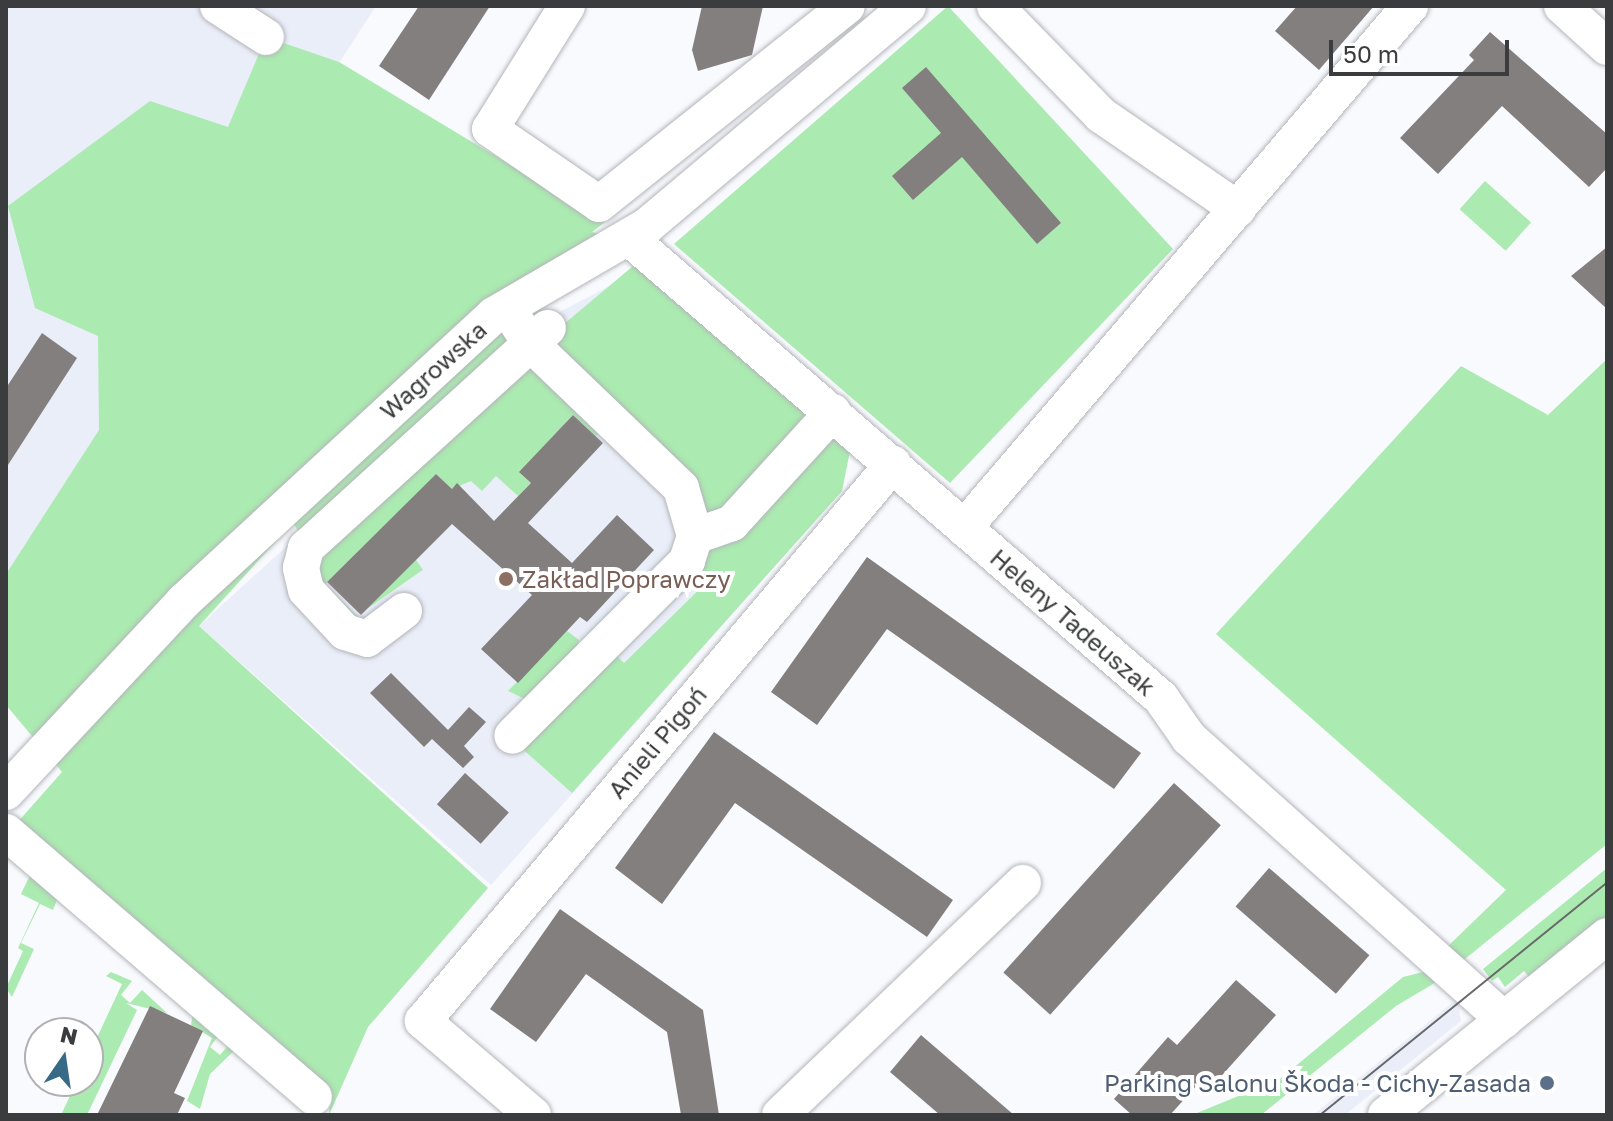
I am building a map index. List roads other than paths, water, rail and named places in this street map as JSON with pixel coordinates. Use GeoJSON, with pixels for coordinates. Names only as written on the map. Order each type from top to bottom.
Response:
{"type":"FeatureCollection","features":[{"type":"Feature","properties":{"kind":"street"},"geometry":{"type":"LineString","coordinates":[[218,6],[266,37]]}},
{"type":"Feature","properties":{"kind":"street"},"geometry":{"type":"LineString","coordinates":[[567,6],[490,129],[599,204],[827,14]]}},
{"type":"Feature","properties":{"kind":"street","name":"Wagrowska"},"geometry":{"type":"LineString","coordinates":[[6,792],[183,602],[507,308],[629,238],[908,6]]}},
{"type":"Feature","properties":{"kind":"street"},"geometry":{"type":"LineString","coordinates":[[995,6],[1101,115],[1238,209]]}},
{"type":"Feature","properties":{"kind":"street"},"geometry":{"type":"LineString","coordinates":[[964,528],[1410,6]]}},
{"type":"Feature","properties":{"kind":"street"},"geometry":{"type":"LineString","coordinates":[[1562,6],[1607,47]]}},
{"type":"Feature","properties":{"kind":"street","name":"Heleny Tadeuszak"},"geometry":{"type":"LineString","coordinates":[[629,238],[1161,698],[1189,738],[1504,1020]]}},
{"type":"Feature","properties":{"kind":"street"},"geometry":{"type":"LineString","coordinates":[[507,308],[540,335],[681,488],[695,536],[687,561],[512,736]]}},
{"type":"Feature","properties":{"kind":"street"},"geometry":{"type":"LineString","coordinates":[[404,611],[367,639],[345,632],[306,590],[301,568],[306,548],[540,335]]}},
{"type":"Feature","properties":{"kind":"street"},"geometry":{"type":"LineString","coordinates":[[695,536],[732,523],[833,412]]}},
{"type":"Feature","properties":{"kind":"street","name":"Anieli Pigoń"},"geometry":{"type":"LineString","coordinates":[[533,1115],[423,1021],[893,464]]}},
{"type":"Feature","properties":{"kind":"street"},"geometry":{"type":"LineString","coordinates":[[6,832],[314,1097]]}},
{"type":"Feature","properties":{"kind":"street"},"geometry":{"type":"LineString","coordinates":[[780,1115],[1023,883]]}},
{"type":"Feature","properties":{"kind":"street"},"geometry":{"type":"LineString","coordinates":[[1386,1115],[1604,945]]}},
{"type":"Feature","properties":{"kind":"tram line"},"geometry":{"type":"LineString","coordinates":[[1320,1115],[1607,883]]}},
{"type":"Feature","properties":{"kind":"place","name":"Zakład Poprawczy"},"geometry":{"type":"Point","coordinates":[506,579]}},
{"type":"Feature","properties":{"kind":"place","name":"Parking Salonu Škoda - Cichy-Zasada"},"geometry":{"type":"Point","coordinates":[1547,1083]}}]}
